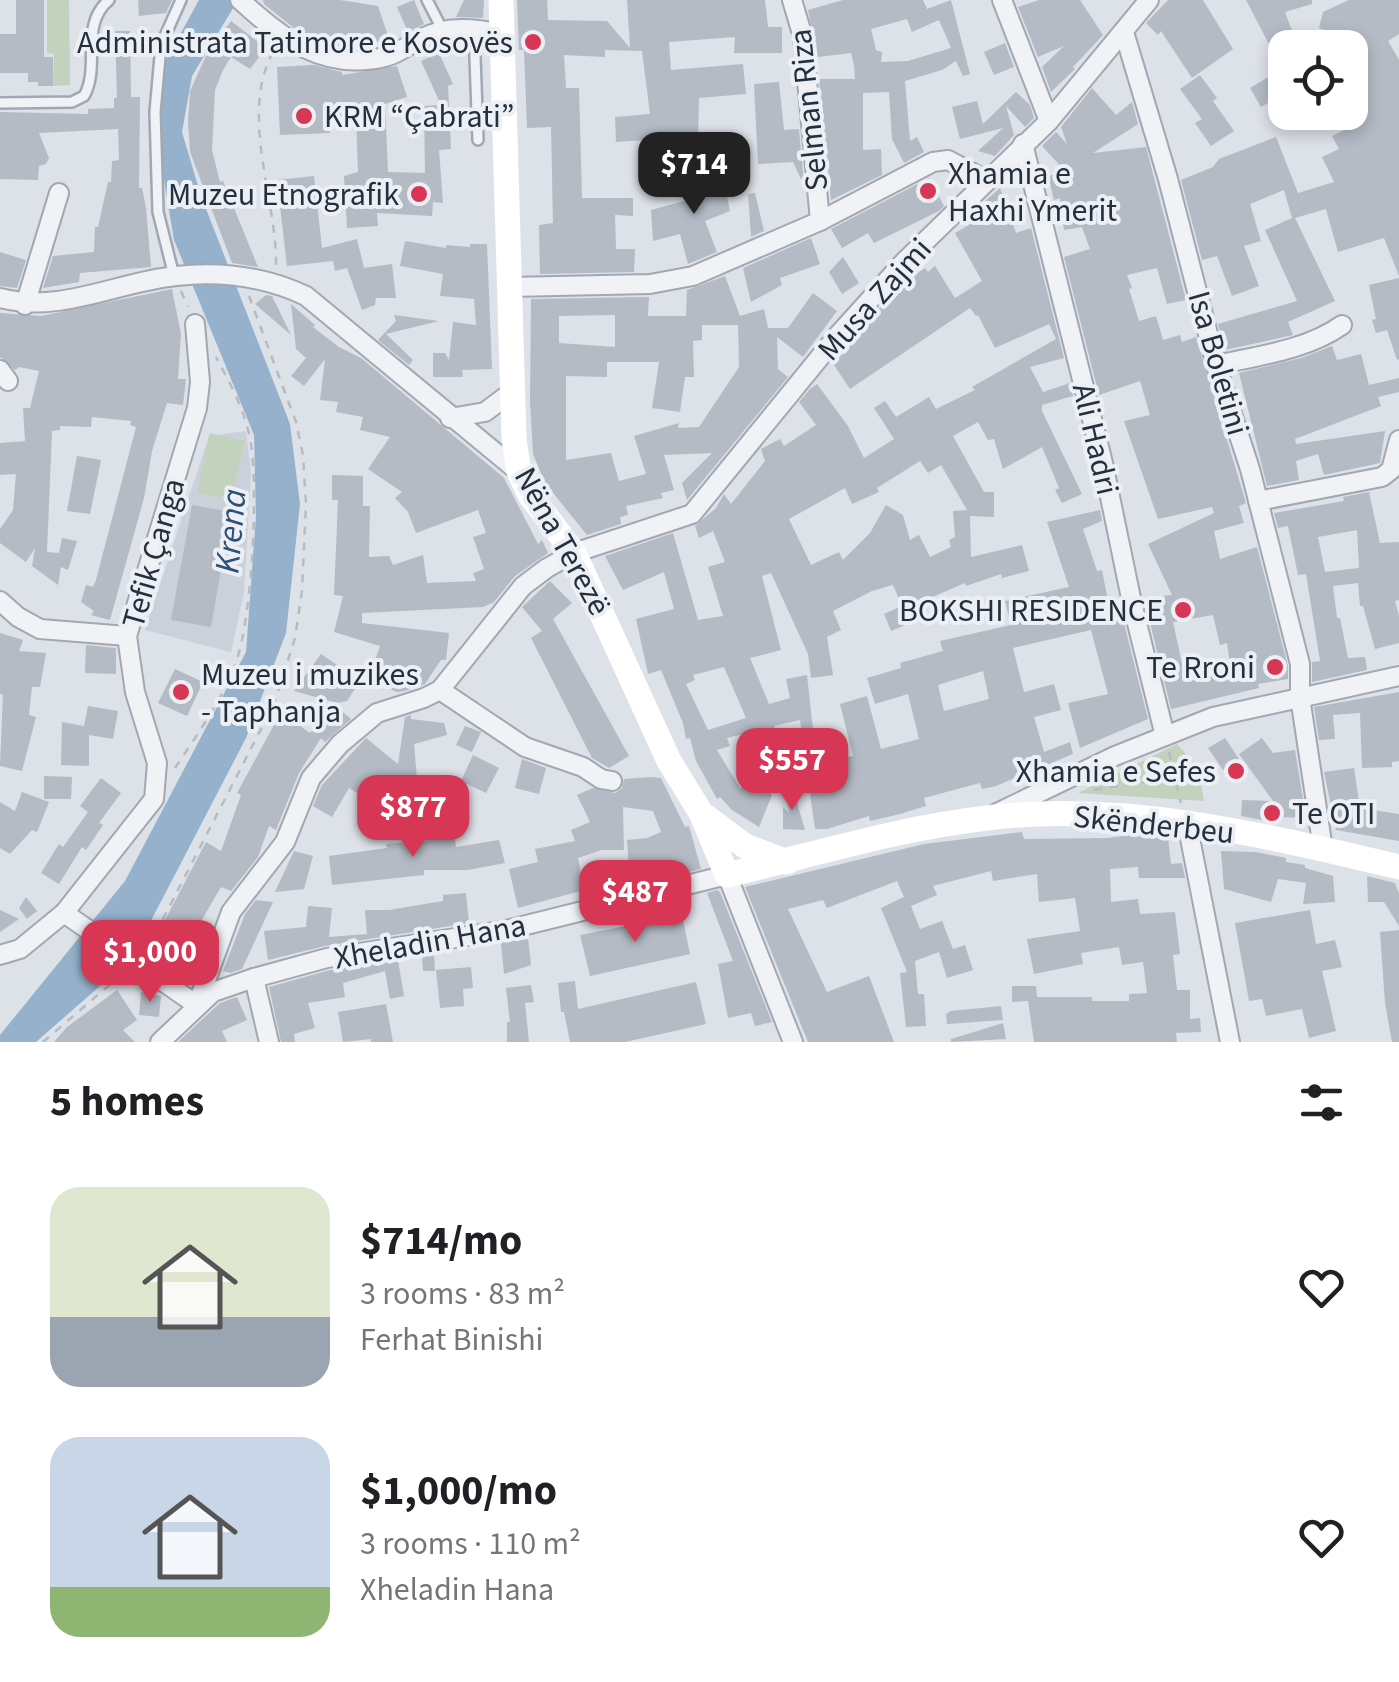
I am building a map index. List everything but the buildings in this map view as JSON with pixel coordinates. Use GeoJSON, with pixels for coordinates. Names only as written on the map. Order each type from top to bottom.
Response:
{"type":"FeatureCollection","features":[{"type":"Feature","properties":{"kind":"main road","name":"Nëna Terezë"},"geometry":{"type":"LineString","coordinates":[[501,0],[512,391],[519,472],[530,495],[574,553],[669,761],[701,813],[728,876]]}},
{"type":"Feature","properties":{"kind":"main road"},"geometry":{"type":"LineString","coordinates":[[701,813],[746,846],[787,862]]}},
{"type":"Feature","properties":{"kind":"main road","name":"Skënderbeu"},"geometry":{"type":"LineString","coordinates":[[728,876],[891,834],[986,818],[1088,814],[1187,823],[1399,866]]}},
{"type":"Feature","properties":{"kind":"street","name":"Selman Riza"},"geometry":{"type":"LineString","coordinates":[[792,0],[803,38],[820,221]]}},
{"type":"Feature","properties":{"kind":"street"},"geometry":{"type":"LineString","coordinates":[[1002,0],[1048,121]]}},
{"type":"Feature","properties":{"kind":"street","name":"Musa Zajmi"},"geometry":{"type":"LineString","coordinates":[[440,690],[523,586],[547,568],[574,553],[692,514],[838,335],[1048,121],[1149,0]]}},
{"type":"Feature","properties":{"kind":"street"},"geometry":{"type":"LineString","coordinates":[[244,4],[281,38],[305,50],[358,60],[387,57],[442,29],[474,28],[503,34]]}},
{"type":"Feature","properties":{"kind":"street","name":"Isa Boletini"},"geometry":{"type":"LineString","coordinates":[[1124,32],[1258,502],[1300,664],[1300,697]]}},
{"type":"Feature","properties":{"kind":"street","name":"Ali Hadri"},"geometry":{"type":"LineString","coordinates":[[1024,144],[1103,462],[1165,736]]}},
{"type":"Feature","properties":{"kind":"street"},"geometry":{"type":"LineString","coordinates":[[510,287],[650,284],[693,276],[820,221],[940,160],[955,162],[986,180]]}},
{"type":"Feature","properties":{"kind":"street"},"geometry":{"type":"LineString","coordinates":[[24,305],[59,193]]}},
{"type":"Feature","properties":{"kind":"street"},"geometry":{"type":"LineString","coordinates":[[0,298],[24,305],[178,276],[244,277],[276,282],[306,296],[519,472]]}},
{"type":"Feature","properties":{"kind":"street","name":"Tefik Çanga"},"geometry":{"type":"LineString","coordinates":[[0,955],[20,949],[64,913],[154,799],[158,763],[136,692],[127,636],[197,408],[200,382],[195,324]]}},
{"type":"Feature","properties":{"kind":"street"},"geometry":{"type":"LineString","coordinates":[[1216,364],[1274,352],[1329,334],[1342,325]]}},
{"type":"Feature","properties":{"kind":"street"},"geometry":{"type":"LineString","coordinates":[[450,418],[485,412],[512,391]]}},
{"type":"Feature","properties":{"kind":"street"},"geometry":{"type":"LineString","coordinates":[[1258,502],[1382,477],[1391,470],[1399,440]]}},
{"type":"Feature","properties":{"kind":"street"},"geometry":{"type":"LineString","coordinates":[[0,602],[40,629],[127,636]]}},
{"type":"Feature","properties":{"kind":"street"},"geometry":{"type":"LineString","coordinates":[[986,818],[1114,756],[1213,717],[1399,676]]}},
{"type":"Feature","properties":{"kind":"street"},"geometry":{"type":"LineString","coordinates":[[64,913],[196,1006],[231,912],[286,842],[311,778],[340,744],[376,713],[440,690],[525,746],[583,767],[601,780],[612,781]]}},
{"type":"Feature","properties":{"kind":"street"},"geometry":{"type":"LineString","coordinates":[[1300,697],[1324,849]]}},
{"type":"Feature","properties":{"kind":"street"},"geometry":{"type":"LineString","coordinates":[[1187,823],[1230,1042]]}},
{"type":"Feature","properties":{"kind":"street"},"geometry":{"type":"LineString","coordinates":[[728,876],[792,1042]]}},
{"type":"Feature","properties":{"kind":"street","name":"Xheladin Hana"},"geometry":{"type":"LineString","coordinates":[[160,1042],[213,992],[254,978],[328,958],[506,930],[728,876]]}},
{"type":"Feature","properties":{"kind":"street"},"geometry":{"type":"LineString","coordinates":[[254,978],[269,1042]]}},
{"type":"Feature","properties":{"kind":"lane"},"geometry":{"type":"LineString","coordinates":[[0,103],[72,102],[84,96],[89,84],[94,20],[109,0]]}},
{"type":"Feature","properties":{"kind":"lane"},"geometry":{"type":"LineString","coordinates":[[178,276],[158,212],[155,112],[161,45],[182,0]]}},
{"type":"Feature","properties":{"kind":"lane"},"geometry":{"type":"LineString","coordinates":[[426,0],[442,29]]}},
{"type":"Feature","properties":{"kind":"lane"},"geometry":{"type":"LineString","coordinates":[[474,28],[478,140]]}},
{"type":"Feature","properties":{"kind":"path"},"geometry":{"type":"LineString","coordinates":[[276,282],[260,101],[266,69],[281,38]]}},
{"type":"Feature","properties":{"kind":"path"},"geometry":{"type":"LineString","coordinates":[[173,770],[202,728],[235,666],[243,639],[254,471],[250,435],[238,401],[195,324],[178,276]]}},
{"type":"Feature","properties":{"kind":"path"},"geometry":{"type":"LineString","coordinates":[[43,1042],[135,965],[153,942],[274,704],[294,638],[302,591],[302,455],[296,422],[250,305],[244,277]]}},
{"type":"Feature","properties":{"kind":"path"},"geometry":{"type":"LineString","coordinates":[[1165,736],[1187,823]]}},
{"type":"Feature","properties":{"kind":"path"},"geometry":{"type":"LineString","coordinates":[[1094,790],[1175,777]]}},
{"type":"Feature","properties":{"kind":"shaded area"},"geometry":{"type":"Polygon","coordinates":[[[246,431],[251,472],[244,592],[231,652],[145,630],[209,436],[246,431]]]}},
{"type":"Feature","properties":{"kind":"green space"},"geometry":{"type":"Polygon","coordinates":[[[47,0],[69,0],[70,85],[53,86],[54,54],[47,53],[47,0]]]}},
{"type":"Feature","properties":{"kind":"green space"},"geometry":{"type":"Polygon","coordinates":[[[210,433],[245,441],[231,500],[197,492],[210,433]]]}},
{"type":"Feature","properties":{"kind":"green space"},"geometry":{"type":"Polygon","coordinates":[[[1177,744],[1198,768],[1204,801],[1078,793],[1177,744]]]}},
{"type":"Feature","properties":{"kind":"water"},"geometry":{"type":"Polygon","coordinates":[[[199,0],[238,0],[192,76],[182,132],[201,196],[290,424],[300,504],[286,633],[246,738],[142,938],[100,986],[36,1042],[0,1042],[0,1035],[125,881],[246,652],[256,516],[254,435],[174,240],[161,163],[161,69],[199,0]]]}},
{"type":"Feature","properties":{"kind":"place","name":"Administrata Tatimore e Kosovës"},"geometry":{"type":"Point","coordinates":[533,42]}},
{"type":"Feature","properties":{"kind":"place","name":"KRM “Çabrati”"},"geometry":{"type":"Point","coordinates":[304,116]}},
{"type":"Feature","properties":{"kind":"place","name":"Xhamia e Haxhi Ymerit"},"geometry":{"type":"Point","coordinates":[928,191]}},
{"type":"Feature","properties":{"kind":"place","name":"Muzeu Etnografik"},"geometry":{"type":"Point","coordinates":[419,194]}},
{"type":"Feature","properties":{"kind":"place","name":"BOKSHI RESIDENCE"},"geometry":{"type":"Point","coordinates":[1183,610]}},
{"type":"Feature","properties":{"kind":"place","name":"Te Rroni"},"geometry":{"type":"Point","coordinates":[1275,667]}},
{"type":"Feature","properties":{"kind":"place","name":"Muzeu i muzikes - Taphanja"},"geometry":{"type":"Point","coordinates":[181,692]}},
{"type":"Feature","properties":{"kind":"place","name":"Xhamia e Sefes"},"geometry":{"type":"Point","coordinates":[1236,771]}},
{"type":"Feature","properties":{"kind":"place","name":"Te OTI"},"geometry":{"type":"Point","coordinates":[1272,813]}},
{"type":"Feature","properties":{"kind":"water label","name":"Krena"},"geometry":{"type":"Point","coordinates":[230,531]}}]}
